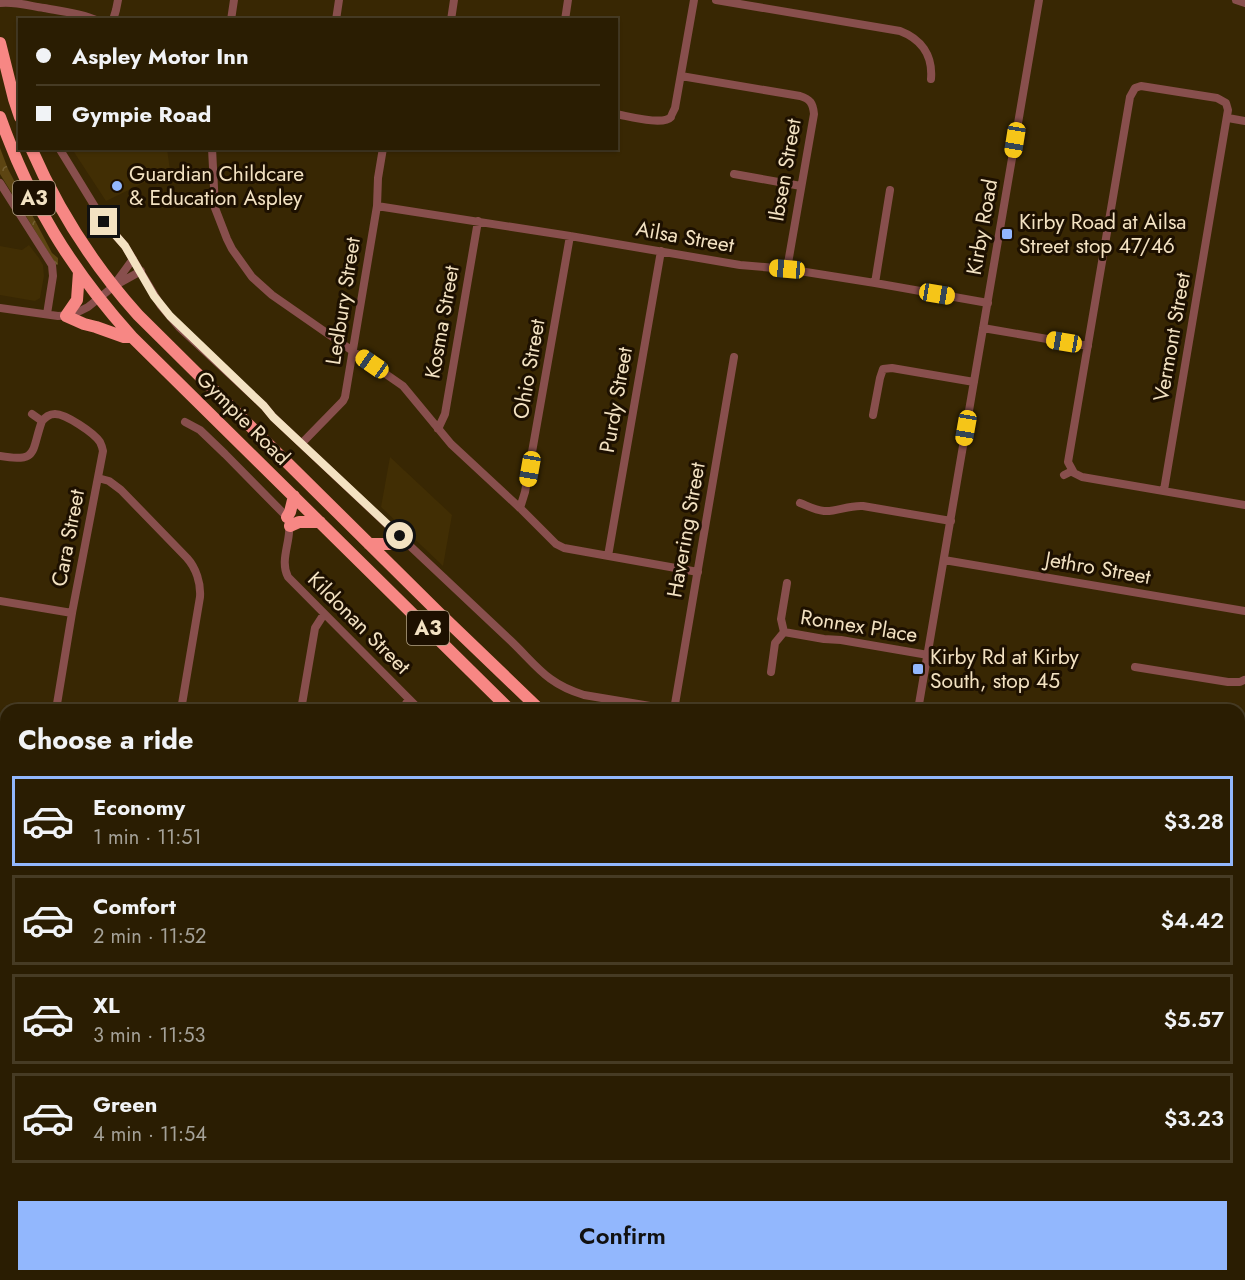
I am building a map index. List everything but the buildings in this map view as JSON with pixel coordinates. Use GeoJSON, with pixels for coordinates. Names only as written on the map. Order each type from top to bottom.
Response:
{"type":"FeatureCollection","features":[{"type":"Feature","properties":{"kind":"highway"},"geometry":{"type":"LineString","coordinates":[[0,43],[18,111]]}},
{"type":"Feature","properties":{"kind":"highway","name":"Gympie Road"},"geometry":{"type":"LineString","coordinates":[[0,117],[20,169],[42,214],[79,272],[132,337],[504,704]]}},
{"type":"Feature","properties":{"kind":"highway","name":"Gympie Road"},"geometry":{"type":"LineString","coordinates":[[32,150],[66,219],[90,256],[138,315],[534,704]]}},
{"type":"Feature","properties":{"kind":"highway"},"geometry":{"type":"LineString","coordinates":[[79,272],[77,300],[66,316],[124,337],[132,337]]}},
{"type":"Feature","properties":{"kind":"highway"},"geometry":{"type":"LineString","coordinates":[[294,496],[288,521],[320,522]]}},
{"type":"Feature","properties":{"kind":"highway"},"geometry":{"type":"LineString","coordinates":[[369,544],[392,544],[400,536]]}},
{"type":"Feature","properties":{"kind":"street"},"geometry":{"type":"LineString","coordinates":[[114,18],[118,0]]}},
{"type":"Feature","properties":{"kind":"street"},"geometry":{"type":"LineString","coordinates":[[231,18],[234,0]]}},
{"type":"Feature","properties":{"kind":"street"},"geometry":{"type":"LineString","coordinates":[[336,18],[339,0]]}},
{"type":"Feature","properties":{"kind":"street"},"geometry":{"type":"LineString","coordinates":[[451,18],[454,0]]}},
{"type":"Feature","properties":{"kind":"street"},"geometry":{"type":"LineString","coordinates":[[565,18],[568,0]]}},
{"type":"Feature","properties":{"kind":"street"},"geometry":{"type":"LineString","coordinates":[[618,114],[665,121],[671,117],[675,108],[694,0]]}},
{"type":"Feature","properties":{"kind":"street"},"geometry":{"type":"LineString","coordinates":[[716,0],[900,31],[911,35],[919,41],[930,61],[931,79]]}},
{"type":"Feature","properties":{"kind":"street","name":"Kirby Road"},"geometry":{"type":"LineString","coordinates":[[919,704],[1039,0]]}},
{"type":"Feature","properties":{"kind":"street"},"geometry":{"type":"LineString","coordinates":[[1236,0],[1245,3]]}},
{"type":"Feature","properties":{"kind":"street"},"geometry":{"type":"LineString","coordinates":[[0,3],[36,7],[90,18]]}},
{"type":"Feature","properties":{"kind":"street","name":"Ibsen Street"},"geometry":{"type":"LineString","coordinates":[[681,76],[800,96],[808,98],[813,105],[814,114],[787,269]]}},
{"type":"Feature","properties":{"kind":"street"},"geometry":{"type":"LineString","coordinates":[[1245,121],[1228,118],[1228,104],[1221,99],[1147,86],[1135,88],[1130,97],[1068,457],[1072,471],[1082,477],[1245,505]]}},
{"type":"Feature","properties":{"kind":"street","name":"Vermont Street"},"geometry":{"type":"LineString","coordinates":[[1164,490],[1228,118]]}},
{"type":"Feature","properties":{"kind":"street","name":"Gympie Road"},"geometry":{"type":"LineString","coordinates":[[60,150],[107,228],[118,238],[133,259],[154,296],[174,321],[273,417],[511,641],[540,672],[563,688],[640,704]]}},
{"type":"Feature","properties":{"kind":"street"},"geometry":{"type":"LineString","coordinates":[[212,150],[215,208],[232,249],[252,277],[272,295],[404,386],[451,444],[556,544],[564,548],[698,572]]}},
{"type":"Feature","properties":{"kind":"street","name":"Ledbury Street"},"geometry":{"type":"LineString","coordinates":[[302,443],[345,397],[377,206],[378,178],[383,150]]}},
{"type":"Feature","properties":{"kind":"street"},"geometry":{"type":"LineString","coordinates":[[734,174],[801,186]]}},
{"type":"Feature","properties":{"kind":"street"},"geometry":{"type":"LineString","coordinates":[[0,183],[4,197],[52,265],[53,276],[47,314]]}},
{"type":"Feature","properties":{"kind":"street"},"geometry":{"type":"LineString","coordinates":[[874,283],[890,190]]}},
{"type":"Feature","properties":{"kind":"street","name":"Ailsa Street"},"geometry":{"type":"LineString","coordinates":[[377,206],[740,265],[787,269],[987,303]]}},
{"type":"Feature","properties":{"kind":"street","name":"Kosma Street"},"geometry":{"type":"LineString","coordinates":[[438,429],[445,414],[478,221]]}},
{"type":"Feature","properties":{"kind":"street","name":"Ohio Street"},"geometry":{"type":"LineString","coordinates":[[520,508],[525,492],[570,236]]}},
{"type":"Feature","properties":{"kind":"street","name":"Purdy Street"},"geometry":{"type":"LineString","coordinates":[[608,556],[661,251]]}},
{"type":"Feature","properties":{"kind":"street"},"geometry":{"type":"LineString","coordinates":[[114,286],[133,259]]}},
{"type":"Feature","properties":{"kind":"street"},"geometry":{"type":"LineString","coordinates":[[0,308],[66,316],[82,312],[114,286],[141,271]]}},
{"type":"Feature","properties":{"kind":"street"},"geometry":{"type":"LineString","coordinates":[[983,328],[1088,345]]}},
{"type":"Feature","properties":{"kind":"street","name":"Havering Street"},"geometry":{"type":"LineString","coordinates":[[675,704],[734,357]]}},
{"type":"Feature","properties":{"kind":"street"},"geometry":{"type":"LineString","coordinates":[[873,415],[884,369],[892,368],[974,382]]}},
{"type":"Feature","properties":{"kind":"street"},"geometry":{"type":"LineString","coordinates":[[0,456],[19,459],[30,454],[42,421],[32,414]]}},
{"type":"Feature","properties":{"kind":"street","name":"Cara Street"},"geometry":{"type":"LineString","coordinates":[[42,421],[46,416],[52,414],[64,416],[96,438],[103,451],[57,704]]}},
{"type":"Feature","properties":{"kind":"street"},"geometry":{"type":"LineString","coordinates":[[185,422],[200,430],[225,454],[288,521]]}},
{"type":"Feature","properties":{"kind":"street"},"geometry":{"type":"LineString","coordinates":[[1064,475],[1072,471]]}},
{"type":"Feature","properties":{"kind":"street"},"geometry":{"type":"LineString","coordinates":[[98,478],[109,481],[121,490],[191,562],[195,570],[200,586],[200,597],[182,704]]}},
{"type":"Feature","properties":{"kind":"street"},"geometry":{"type":"LineString","coordinates":[[800,503],[824,511],[853,505],[951,521]]}},
{"type":"Feature","properties":{"kind":"street","name":"Kildonan Street"},"geometry":{"type":"LineString","coordinates":[[288,521],[284,566],[292,582],[414,704]]}},
{"type":"Feature","properties":{"kind":"street","name":"Jethro Street"},"geometry":{"type":"LineString","coordinates":[[944,560],[1245,611]]}},
{"type":"Feature","properties":{"kind":"street","name":"Ronnex Place"},"geometry":{"type":"LineString","coordinates":[[784,633],[781,619],[787,584]]}},
{"type":"Feature","properties":{"kind":"street"},"geometry":{"type":"LineString","coordinates":[[0,601],[72,613]]}},
{"type":"Feature","properties":{"kind":"street"},"geometry":{"type":"LineString","coordinates":[[302,704],[315,628],[324,614]]}},
{"type":"Feature","properties":{"kind":"street","name":"Ronnex Place"},"geometry":{"type":"LineString","coordinates":[[784,633],[928,655]]}},
{"type":"Feature","properties":{"kind":"street","name":"Ronnex Place"},"geometry":{"type":"LineString","coordinates":[[771,672],[775,644],[784,633]]}},
{"type":"Feature","properties":{"kind":"street"},"geometry":{"type":"LineString","coordinates":[[1135,667],[1228,682],[1245,680]]}},
{"type":"Feature","properties":{"kind":"street"},"geometry":{"type":"LineString","coordinates":[[406,704],[409,699]]}},
{"type":"Feature","properties":{"kind":"shaded area","name":"Guardian Childcare & Education Aspley"},"geometry":{"type":"Polygon","coordinates":[[[73,150],[167,150],[170,170],[106,201],[73,150]]]}},
{"type":"Feature","properties":{"kind":"shaded area"},"geometry":{"type":"Polygon","coordinates":[[[29,245],[43,265],[44,276],[40,298],[35,301],[0,295],[0,246],[22,250],[29,245]]]}},
{"type":"Feature","properties":{"kind":"shaded area"},"geometry":{"type":"Polygon","coordinates":[[[390,457],[452,515],[443,566],[381,507],[390,457]]]}},
{"type":"Feature","properties":{"kind":"green space"},"geometry":{"type":"Polygon","coordinates":[[[0,148],[8,169],[52,253],[58,258],[57,265],[0,174],[0,148]]]}},
{"type":"Feature","properties":{"kind":"place","name":"Guardian Childcare & Education Aspley"},"geometry":{"type":"Point","coordinates":[117,186]}},
{"type":"Feature","properties":{"kind":"place","name":"Kirby Road at Ailsa Street stop 47/46"},"geometry":{"type":"Point","coordinates":[1007,234]}},
{"type":"Feature","properties":{"kind":"place","name":"Kirby Rd at Kirby South, stop 45"},"geometry":{"type":"Point","coordinates":[918,669]}},
{"type":"Feature","properties":{"kind":"route"},"geometry":{"type":"LineString","coordinates":[[104,222],[125,246],[154,296],[179,327],[400,536]]}}]}
